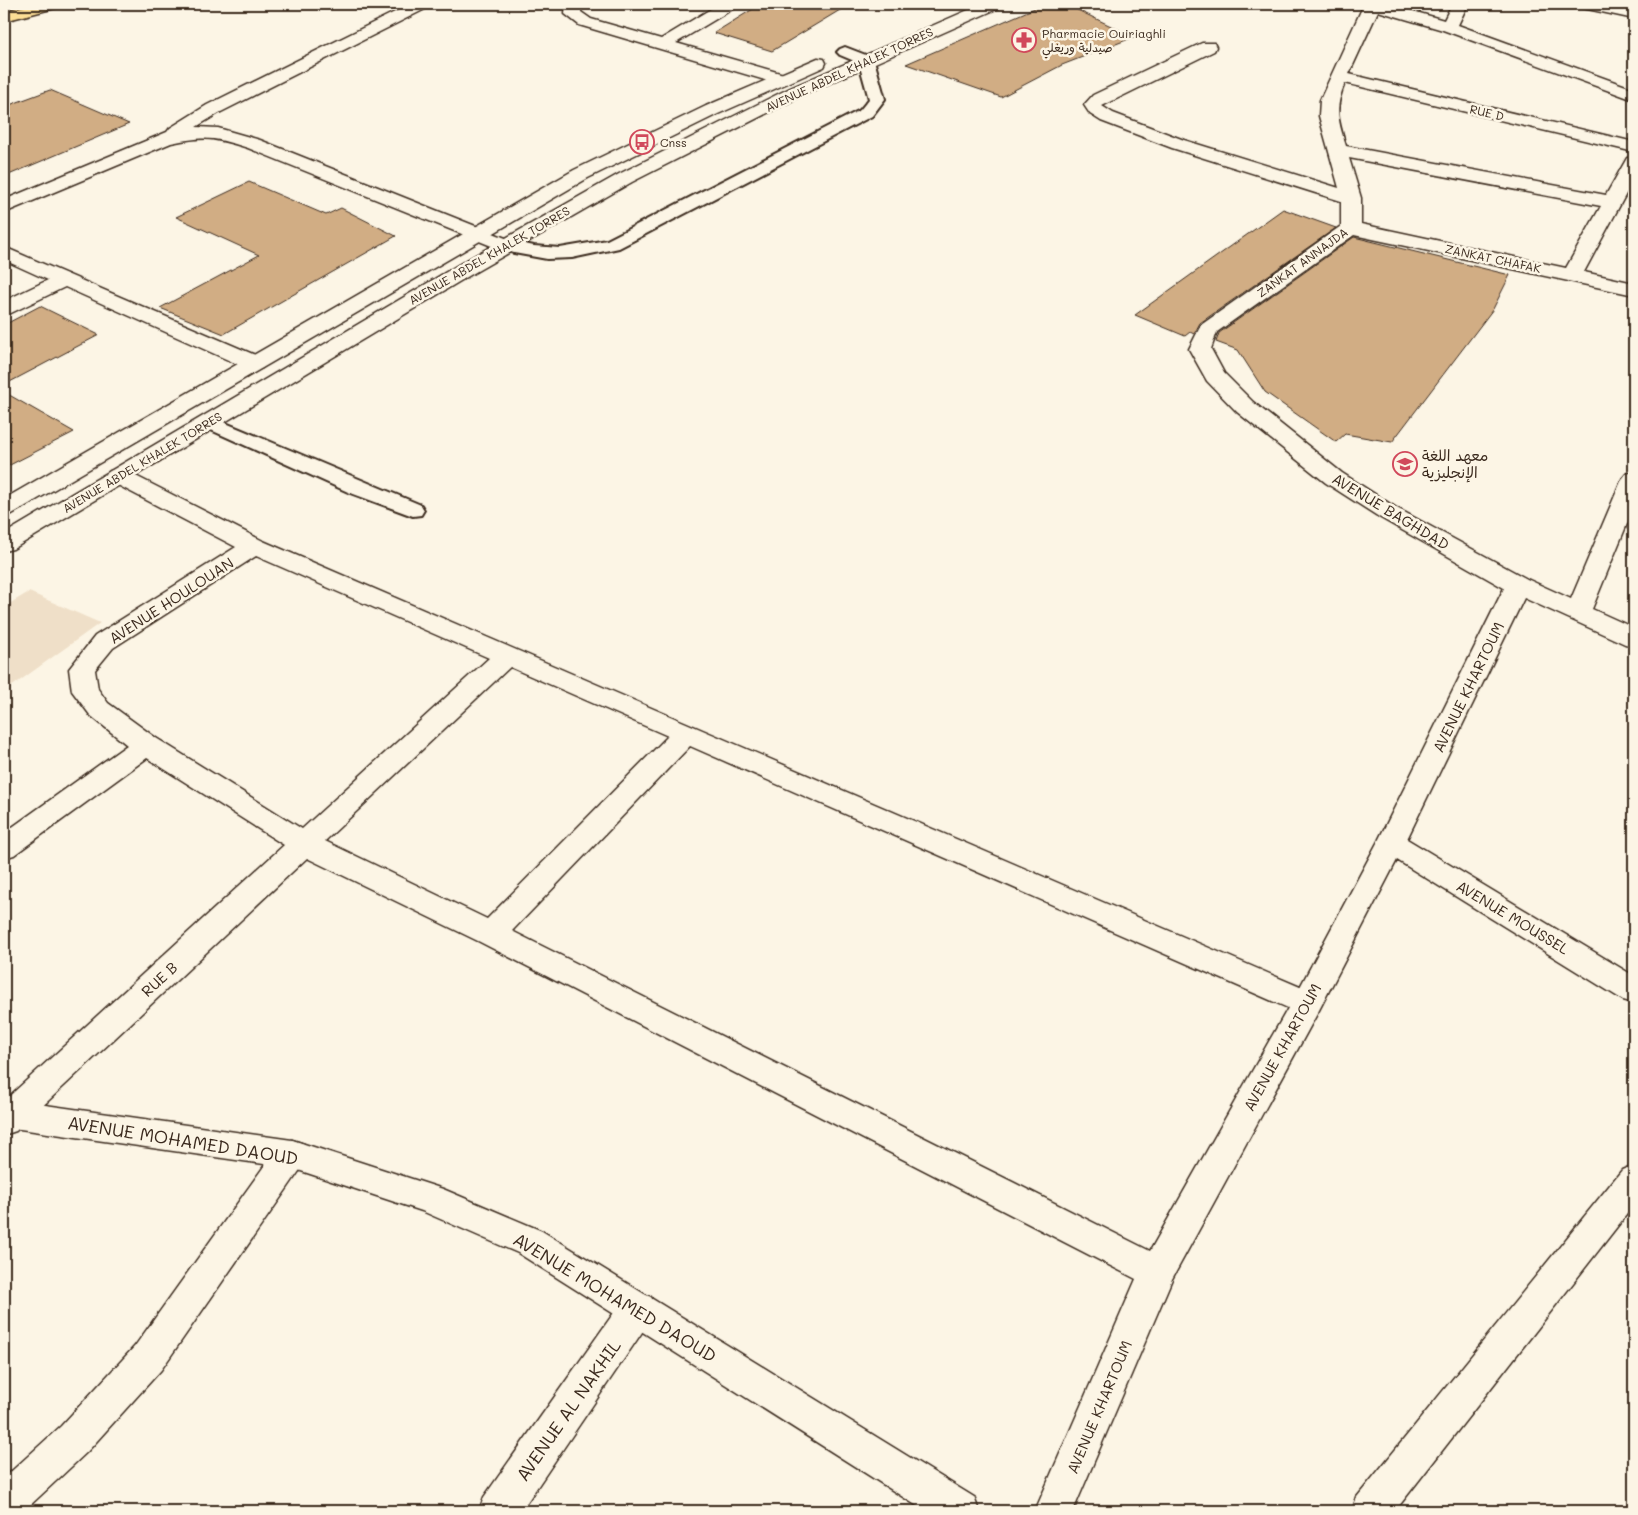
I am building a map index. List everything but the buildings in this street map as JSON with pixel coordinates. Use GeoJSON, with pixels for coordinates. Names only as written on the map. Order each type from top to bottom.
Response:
{"type":"FeatureCollection","features":[{"type":"Feature","properties":{"kind":"highway"},"geometry":{"type":"LineString","coordinates":[[4,16],[53,4]]}},
{"type":"Feature","properties":{"kind":"street"},"geometry":{"type":"LineString","coordinates":[[4,207],[166,138],[213,109],[423,4]]}},
{"type":"Feature","properties":{"kind":"street"},"geometry":{"type":"LineString","coordinates":[[574,4],[573,14],[585,22],[781,79]]}},
{"type":"Feature","properties":{"kind":"street"},"geometry":{"type":"LineString","coordinates":[[662,45],[730,4]]}},
{"type":"Feature","properties":{"kind":"street","name":"AVENUE ABDEL KHALEK TORRES"},"geometry":{"type":"LineString","coordinates":[[4,509],[581,174],[652,138],[781,79],[957,4]]}},
{"type":"Feature","properties":{"kind":"street","name":"AVENUE ABDEL KHALEK TORRES"},"geometry":{"type":"LineString","coordinates":[[4,544],[210,422],[370,324],[506,245],[682,148],[866,60],[995,4]]}},
{"type":"Feature","properties":{"kind":"street"},"geometry":{"type":"LineString","coordinates":[[1372,4],[1449,27],[1634,95]]}},
{"type":"Feature","properties":{"kind":"street","name":"ZANKAT ANNAJDA"},"geometry":{"type":"LineString","coordinates":[[1208,329],[1351,228],[1351,198],[1328,116],[1329,100],[1372,4]]}},
{"type":"Feature","properties":{"kind":"street"},"geometry":{"type":"LineString","coordinates":[[1449,27],[1460,4]]}},
{"type":"Feature","properties":{"kind":"street"},"geometry":{"type":"LineString","coordinates":[[1584,4],[1634,14]]}},
{"type":"Feature","properties":{"kind":"street"},"geometry":{"type":"LineString","coordinates":[[1208,46],[1099,99],[1093,105],[1096,110],[1107,117],[1178,144],[1351,198]]}},
{"type":"Feature","properties":{"kind":"street","name":"RUE D"},"geometry":{"type":"LineString","coordinates":[[1340,77],[1634,147]]}},
{"type":"Feature","properties":{"kind":"street"},"geometry":{"type":"LineString","coordinates":[[166,138],[200,132],[218,133],[254,144],[506,245]]}},
{"type":"Feature","properties":{"kind":"street"},"geometry":{"type":"LineString","coordinates":[[1337,150],[1612,202]]}},
{"type":"Feature","properties":{"kind":"street"},"geometry":{"type":"LineString","coordinates":[[1573,274],[1612,202],[1633,168]]}},
{"type":"Feature","properties":{"kind":"street","name":"ZANKAT CHAFAK"},"geometry":{"type":"LineString","coordinates":[[1351,228],[1573,274],[1634,289]]}},
{"type":"Feature","properties":{"kind":"street"},"geometry":{"type":"LineString","coordinates":[[4,253],[254,363]]}},
{"type":"Feature","properties":{"kind":"street"},"geometry":{"type":"LineString","coordinates":[[4,309],[64,280]]}},
{"type":"Feature","properties":{"kind":"street","name":"AVENUE BAGHDAD"},"geometry":{"type":"LineString","coordinates":[[1208,329],[1200,349],[1215,376],[1244,407],[1334,478],[1387,512],[1518,585],[1634,638]]}},
{"type":"Feature","properties":{"kind":"street"},"geometry":{"type":"LineString","coordinates":[[118,476],[254,546],[1307,1002]]}},
{"type":"Feature","properties":{"kind":"street"},"geometry":{"type":"LineString","coordinates":[[1578,612],[1634,479]]}},
{"type":"Feature","properties":{"kind":"street","name":"AVENUE HOULOUAN"},"geometry":{"type":"LineString","coordinates":[[254,546],[104,642],[82,669],[85,691],[99,709],[146,745],[304,844],[491,934],[1157,1272]]}},
{"type":"Feature","properties":{"kind":"street","name":"AVENUE KHARTOUM"},"geometry":{"type":"LineString","coordinates":[[1054,1511],[1157,1272],[1307,1002],[1391,843],[1518,585]]}},
{"type":"Feature","properties":{"kind":"street","name":"RUE B"},"geometry":{"type":"LineString","coordinates":[[7,1115],[508,655]]}},
{"type":"Feature","properties":{"kind":"street"},"geometry":{"type":"LineString","coordinates":[[491,934],[686,734]]}},
{"type":"Feature","properties":{"kind":"street"},"geometry":{"type":"LineString","coordinates":[[4,848],[146,745]]}},
{"type":"Feature","properties":{"kind":"street","name":"AVENUE MOUSSEL"},"geometry":{"type":"LineString","coordinates":[[1391,843],[1634,991]]}},
{"type":"Feature","properties":{"kind":"street","name":"AVENUE MOHAMED DAOUD"},"geometry":{"type":"LineString","coordinates":[[7,1115],[292,1154],[431,1199],[521,1238],[638,1308],[960,1511]]}},
{"type":"Feature","properties":{"kind":"street"},"geometry":{"type":"LineString","coordinates":[[4,1504],[74,1439],[148,1358],[292,1154]]}},
{"type":"Feature","properties":{"kind":"street"},"geometry":{"type":"LineString","coordinates":[[1371,1511],[1634,1180]]}},
{"type":"Feature","properties":{"kind":"street","name":"AVENUE AL NAKHIL"},"geometry":{"type":"LineString","coordinates":[[498,1511],[638,1308]]}},
{"type":"Feature","properties":{"kind":"lane"},"geometry":{"type":"LineString","coordinates":[[506,245],[528,252],[562,255],[613,244],[866,113],[877,99],[866,60],[845,52]]}},
{"type":"Feature","properties":{"kind":"lane"},"geometry":{"type":"LineString","coordinates":[[210,422],[356,487],[413,510]]}},
{"type":"Feature","properties":{"kind":"shaded area"},"geometry":{"type":"Polygon","coordinates":[[[29,592],[100,623],[4,692],[4,607],[29,592]]]}},
{"type":"Feature","properties":{"kind":"place","name":"Pharmacie Ouiriaghli صيدلية وريغلي"},"geometry":{"type":"Point","coordinates":[1024,40]}},
{"type":"Feature","properties":{"kind":"place","name":"Cnss"},"geometry":{"type":"Point","coordinates":[642,142]}},
{"type":"Feature","properties":{"kind":"place","name":"معهد اللغة الإنجليزية"},"geometry":{"type":"Point","coordinates":[1405,464]}}]}
